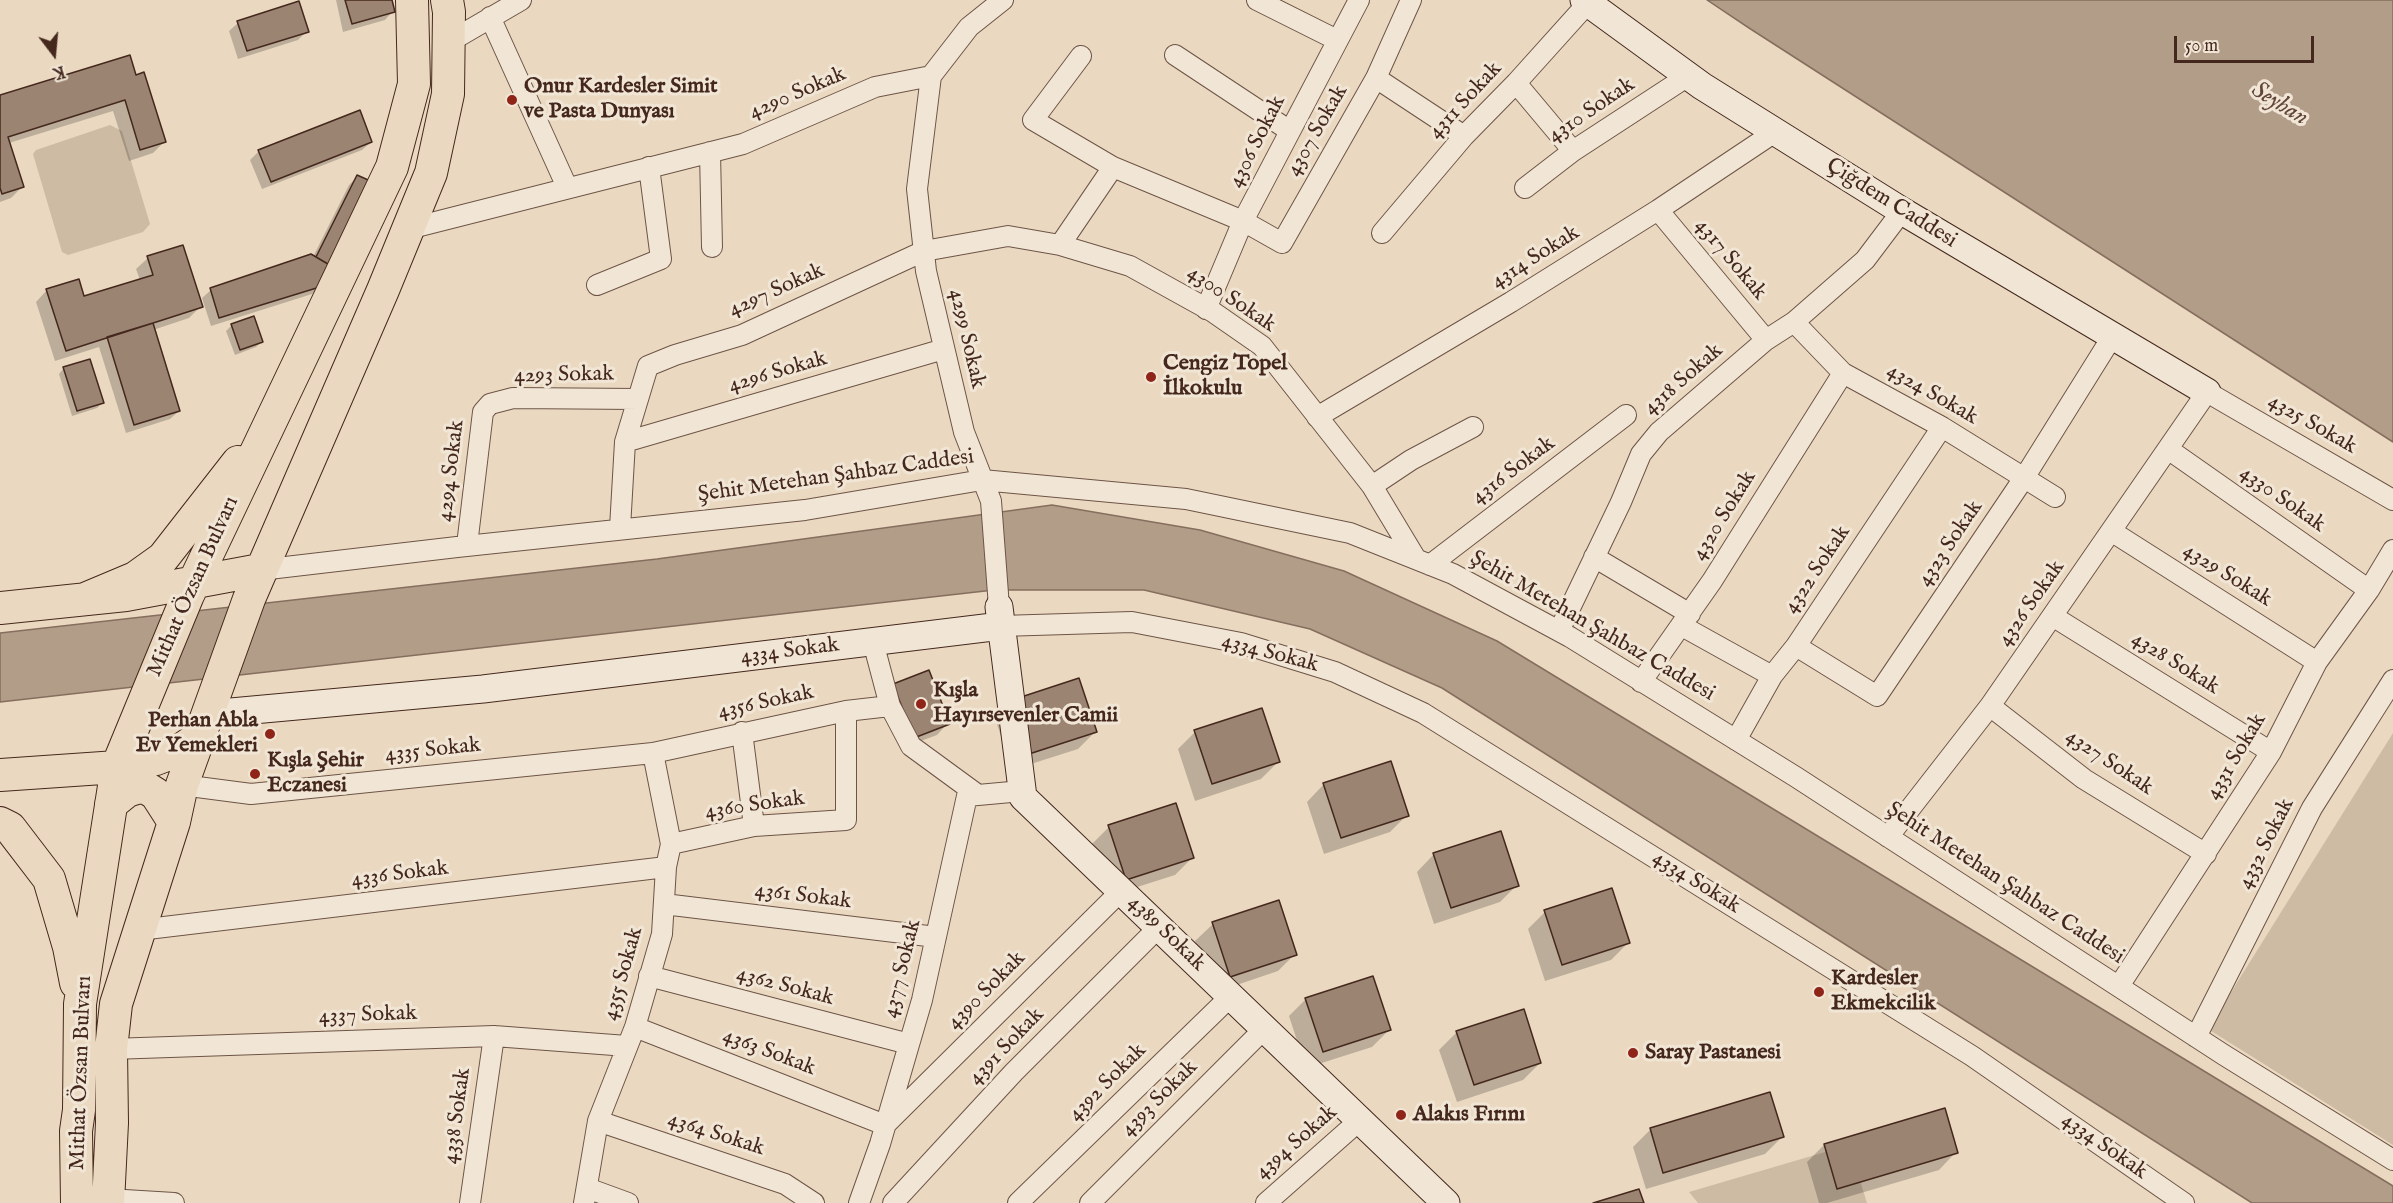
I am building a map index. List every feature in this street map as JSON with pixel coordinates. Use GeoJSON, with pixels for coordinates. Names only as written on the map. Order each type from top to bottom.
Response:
{"type":"FeatureCollection","features":[{"type":"Feature","properties":{"kind":"main road","name":"Mithat Özsan Bulvarı"},"geometry":{"type":"LineString","coordinates":[[77,1203],[76,1131],[79,1110],[80,1004],[117,767],[137,716],[201,585],[273,416],[392,167],[414,84],[412,0]]}},
{"type":"Feature","properties":{"kind":"main road","name":"Mithat Özsan Bulvarı"},"geometry":{"type":"LineString","coordinates":[[108,1201],[112,1123],[111,1049],[116,1004],[174,822],[197,733],[260,570],[335,403],[431,173],[448,94],[447,0]]}},
{"type":"Feature","properties":{"kind":"main road","name":"Çiğdem Caddesi"},"geometry":{"type":"LineString","coordinates":[[1586,1],[1688,76],[1775,132],[1902,211],[2207,392]]}},
{"type":"Feature","properties":{"kind":"main road"},"geometry":{"type":"LineString","coordinates":[[85,599],[135,578],[163,558],[273,416]]}},
{"type":"Feature","properties":{"kind":"main road"},"geometry":{"type":"LineString","coordinates":[[201,585],[260,570]]}},
{"type":"Feature","properties":{"kind":"main road"},"geometry":{"type":"LineString","coordinates":[[0,608],[234,582],[249,599]]}},
{"type":"Feature","properties":{"kind":"main road"},"geometry":{"type":"LineString","coordinates":[[1000,617],[1022,791]]}},
{"type":"Feature","properties":{"kind":"main road","name":"4334 Sokak"},"geometry":{"type":"LineString","coordinates":[[197,733],[483,689],[873,642],[1000,617]]}},
{"type":"Feature","properties":{"kind":"main road"},"geometry":{"type":"LineString","coordinates":[[137,716],[140,739],[146,747],[162,751],[197,733]]}},
{"type":"Feature","properties":{"kind":"main road"},"geometry":{"type":"LineString","coordinates":[[0,775],[117,767],[156,759],[197,733]]}},
{"type":"Feature","properties":{"kind":"main road"},"geometry":{"type":"LineString","coordinates":[[111,804],[127,791],[139,787],[148,789],[156,794],[174,822]]}},
{"type":"Feature","properties":{"kind":"main road","name":"4389 Sokak"},"geometry":{"type":"LineString","coordinates":[[1022,791],[1023,797],[1360,1120],[1439,1201]]}},
{"type":"Feature","properties":{"kind":"main road"},"geometry":{"type":"LineString","coordinates":[[0,823],[10,828],[49,879],[69,947],[80,1004]]}},
{"type":"Feature","properties":{"kind":"street"},"geometry":{"type":"LineString","coordinates":[[449,42],[521,0]]}},
{"type":"Feature","properties":{"kind":"street"},"geometry":{"type":"LineString","coordinates":[[931,76],[969,27],[1003,0]]}},
{"type":"Feature","properties":{"kind":"street"},"geometry":{"type":"LineString","coordinates":[[1257,0],[1337,40]]}},
{"type":"Feature","properties":{"kind":"street","name":"4306 Sokak"},"geometry":{"type":"LineString","coordinates":[[1206,309],[1243,221],[1359,0]]}},
{"type":"Feature","properties":{"kind":"street","name":"4307 Sokak"},"geometry":{"type":"LineString","coordinates":[[1243,221],[1282,243],[1376,78],[1411,0]]}},
{"type":"Feature","properties":{"kind":"street","name":"4311 Sokak"},"geometry":{"type":"LineString","coordinates":[[1382,233],[1464,136],[1516,83],[1586,1]]}},
{"type":"Feature","properties":{"kind":"street"},"geometry":{"type":"LineString","coordinates":[[490,17],[567,187]]}},
{"type":"Feature","properties":{"kind":"street"},"geometry":{"type":"LineString","coordinates":[[1175,54],[1290,131]]}},
{"type":"Feature","properties":{"kind":"street"},"geometry":{"type":"LineString","coordinates":[[1082,56],[1033,120],[1113,166],[1243,221]]}},
{"type":"Feature","properties":{"kind":"street","name":"4290 Sokak"},"geometry":{"type":"LineString","coordinates":[[408,229],[742,144],[875,87],[931,76]]}},
{"type":"Feature","properties":{"kind":"street","name":"4299 Sokak"},"geometry":{"type":"LineString","coordinates":[[931,76],[917,189],[926,271],[964,432],[991,501],[1000,617]]}},
{"type":"Feature","properties":{"kind":"street","name":"4310 Sokak"},"geometry":{"type":"LineString","coordinates":[[1525,188],[1573,151],[1688,76]]}},
{"type":"Feature","properties":{"kind":"street"},"geometry":{"type":"LineString","coordinates":[[1376,78],[1464,136]]}},
{"type":"Feature","properties":{"kind":"street"},"geometry":{"type":"LineString","coordinates":[[1516,83],[1573,151]]}},
{"type":"Feature","properties":{"kind":"street","name":"4314 Sokak"},"geometry":{"type":"LineString","coordinates":[[1317,417],[1511,302],[1658,210],[1775,132]]}},
{"type":"Feature","properties":{"kind":"street"},"geometry":{"type":"LineString","coordinates":[[710,152],[712,247]]}},
{"type":"Feature","properties":{"kind":"street"},"geometry":{"type":"LineString","coordinates":[[1060,245],[1113,166]]}},
{"type":"Feature","properties":{"kind":"street"},"geometry":{"type":"LineString","coordinates":[[597,285],[661,260],[649,167]]}},
{"type":"Feature","properties":{"kind":"street","name":"4317 Sokak"},"geometry":{"type":"LineString","coordinates":[[1658,210],[1766,340]]}},
{"type":"Feature","properties":{"kind":"street","name":"4318 Sokak"},"geometry":{"type":"LineString","coordinates":[[1559,631],[1641,454],[1659,432],[1766,340],[1794,322],[1865,260],[1902,211]]}},
{"type":"Feature","properties":{"kind":"street","name":"4300 Sokak"},"geometry":{"type":"LineString","coordinates":[[924,251],[1008,236],[1060,245],[1130,266],[1206,309],[1262,346],[1372,486],[1423,562]]}},
{"type":"Feature","properties":{"kind":"street","name":"4297 Sokak"},"geometry":{"type":"LineString","coordinates":[[638,399],[648,366],[675,355],[742,335],[924,251]]}},
{"type":"Feature","properties":{"kind":"street","name":"4324 Sokak"},"geometry":{"type":"LineString","coordinates":[[1794,322],[1843,373],[1942,427],[2055,498]]}},
{"type":"Feature","properties":{"kind":"street","name":"4323 Sokak"},"geometry":{"type":"LineString","coordinates":[[1796,646],[1877,696],[2024,478],[2112,337]]}},
{"type":"Feature","properties":{"kind":"street","name":"4296 Sokak"},"geometry":{"type":"LineString","coordinates":[[625,442],[944,349]]}},
{"type":"Feature","properties":{"kind":"street","name":"4320 Sokak"},"geometry":{"type":"LineString","coordinates":[[1641,682],[1686,620],[1843,373]]}},
{"type":"Feature","properties":{"kind":"street","name":"4326 Sokak"},"geometry":{"type":"LineString","coordinates":[[1888,837],[1990,706],[2054,617],[2207,392]]}},
{"type":"Feature","properties":{"kind":"street","name":"4325 Sokak"},"geometry":{"type":"LineString","coordinates":[[2207,392],[2393,500]]}},
{"type":"Feature","properties":{"kind":"street","name":"4293 Sokak"},"geometry":{"type":"LineString","coordinates":[[490,404],[513,398],[638,399]]}},
{"type":"Feature","properties":{"kind":"street"},"geometry":{"type":"LineString","coordinates":[[620,528],[625,442],[638,399]]}},
{"type":"Feature","properties":{"kind":"street","name":"4294 Sokak"},"geometry":{"type":"LineString","coordinates":[[467,545],[483,412],[490,404]]}},
{"type":"Feature","properties":{"kind":"street","name":"4316 Sokak"},"geometry":{"type":"LineString","coordinates":[[1423,562],[1626,415]]}},
{"type":"Feature","properties":{"kind":"street"},"geometry":{"type":"LineString","coordinates":[[1372,486],[1412,460],[1473,427]]}},
{"type":"Feature","properties":{"kind":"street","name":"4322 Sokak"},"geometry":{"type":"LineString","coordinates":[[1736,740],[1772,676],[1796,646],[1942,427]]}},
{"type":"Feature","properties":{"kind":"street","name":"4330 Sokak"},"geometry":{"type":"LineString","coordinates":[[2168,449],[2369,590]]}},
{"type":"Feature","properties":{"kind":"street","name":"Şehit Metehan Şahbaz Caddesi"},"geometry":{"type":"LineString","coordinates":[[260,570],[620,528],[805,510],[982,480],[1186,499],[1350,533],[1453,574],[1559,631],[1736,740],[2196,1037],[2393,1160]]}},
{"type":"Feature","properties":{"kind":"street","name":"4329 Sokak"},"geometry":{"type":"LineString","coordinates":[[2111,531],[2317,662]]}},
{"type":"Feature","properties":{"kind":"street","name":"4331 Sokak"},"geometry":{"type":"LineString","coordinates":[[2119,986],[2271,752],[2317,662],[2369,590],[2393,550]]}},
{"type":"Feature","properties":{"kind":"street"},"geometry":{"type":"LineString","coordinates":[[1594,556],[1772,676]]}},
{"type":"Feature","properties":{"kind":"street","name":"4334 Sokak"},"geometry":{"type":"LineString","coordinates":[[1000,617],[1132,622],[1241,643],[1335,672],[1423,712],[1972,1056],[2184,1203]]}},
{"type":"Feature","properties":{"kind":"street","name":"4328 Sokak"},"geometry":{"type":"LineString","coordinates":[[2054,617],[2271,752]]}},
{"type":"Feature","properties":{"kind":"street"},"geometry":{"type":"LineString","coordinates":[[873,642],[890,706],[911,746],[978,795],[1022,791]]}},
{"type":"Feature","properties":{"kind":"street","name":"4332 Sokak"},"geometry":{"type":"LineString","coordinates":[[2196,1037],[2312,808],[2393,680]]}},
{"type":"Feature","properties":{"kind":"street","name":"4356 Sokak"},"geometry":{"type":"LineString","coordinates":[[653,753],[846,711],[890,706]]}},
{"type":"Feature","properties":{"kind":"street","name":"4327 Sokak"},"geometry":{"type":"LineString","coordinates":[[1990,706],[2084,779],[2206,854]]}},
{"type":"Feature","properties":{"kind":"street","name":"4360 Sokak"},"geometry":{"type":"LineString","coordinates":[[671,844],[754,826],[846,820],[846,711]]}},
{"type":"Feature","properties":{"kind":"street"},"geometry":{"type":"LineString","coordinates":[[742,732],[754,826]]}},
{"type":"Feature","properties":{"kind":"street","name":"4335 Sokak"},"geometry":{"type":"LineString","coordinates":[[182,785],[252,794],[653,753]]}},
{"type":"Feature","properties":{"kind":"street","name":"4355 Sokak"},"geometry":{"type":"LineString","coordinates":[[586,1196],[598,1121],[635,1027],[662,934],[666,867],[671,844],[653,753]]}},
{"type":"Feature","properties":{"kind":"street","name":"4377 Sokak"},"geometry":{"type":"LineString","coordinates":[[859,1203],[922,1000],[967,796],[978,795]]}},
{"type":"Feature","properties":{"kind":"street","name":"4336 Sokak"},"geometry":{"type":"LineString","coordinates":[[139,930],[666,867]]}},
{"type":"Feature","properties":{"kind":"street","name":"4390 Sokak"},"geometry":{"type":"LineString","coordinates":[[885,1125],[1121,891]]}},
{"type":"Feature","properties":{"kind":"street","name":"4361 Sokak"},"geometry":{"type":"LineString","coordinates":[[664,904],[936,937]]}},
{"type":"Feature","properties":{"kind":"street","name":"4391 Sokak"},"geometry":{"type":"LineString","coordinates":[[893,1203],[1014,1072],[1159,927]]}},
{"type":"Feature","properties":{"kind":"street","name":"4362 Sokak"},"geometry":{"type":"LineString","coordinates":[[649,976],[909,1044]]}},
{"type":"Feature","properties":{"kind":"street","name":"4392 Sokak"},"geometry":{"type":"LineString","coordinates":[[1018,1203],[1231,996]]}},
{"type":"Feature","properties":{"kind":"street","name":"4363 Sokak"},"geometry":{"type":"LineString","coordinates":[[635,1027],[885,1125]]}},
{"type":"Feature","properties":{"kind":"street","name":"4393 Sokak"},"geometry":{"type":"LineString","coordinates":[[1090,1203],[1264,1028]]}},
{"type":"Feature","properties":{"kind":"street","name":"4337 Sokak"},"geometry":{"type":"LineString","coordinates":[[111,1049],[494,1036],[627,1046]]}},
{"type":"Feature","properties":{"kind":"street","name":"4338 Sokak"},"geometry":{"type":"LineString","coordinates":[[470,1203],[494,1036]]}},
{"type":"Feature","properties":{"kind":"street","name":"4394 Sokak"},"geometry":{"type":"LineString","coordinates":[[1266,1203],[1360,1120]]}},
{"type":"Feature","properties":{"kind":"street","name":"4364 Sokak"},"geometry":{"type":"LineString","coordinates":[[598,1121],[786,1184],[814,1203]]}},
{"type":"Feature","properties":{"kind":"street"},"geometry":{"type":"LineString","coordinates":[[586,1196],[628,1203]]}},
{"type":"Feature","properties":{"kind":"street"},"geometry":{"type":"LineString","coordinates":[[108,1201],[174,1203]]}},
{"type":"Feature","properties":{"kind":"shaded area"},"geometry":{"type":"Polygon","coordinates":[[[110,125],[122,131],[150,224],[143,232],[68,255],[62,252],[33,154],[36,150],[110,125]]]}},
{"type":"Feature","properties":{"kind":"shaded area"},"geometry":{"type":"Polygon","coordinates":[[[2393,733],[2393,1145],[2208,1029],[2393,733]]]}},
{"type":"Feature","properties":{"kind":"shaded area"},"geometry":{"type":"Polygon","coordinates":[[[1849,1145],[1867,1203],[1698,1203],[1689,1192],[1849,1145]]]}},
{"type":"Feature","properties":{"kind":"water","name":"Seyhan"},"geometry":{"type":"Polygon","coordinates":[[[1707,0],[2393,0],[2393,442],[1749,28],[1707,0]]]}},
{"type":"Feature","properties":{"kind":"water"},"geometry":{"type":"Polygon","coordinates":[[[1052,505],[1200,530],[1344,571],[1497,641],[2393,1186],[2393,1203],[2252,1203],[1442,688],[1310,629],[1144,590],[994,590],[0,702],[0,633],[657,559],[1052,505]]]}},
{"type":"Feature","properties":{"kind":"building"},"geometry":{"type":"Polygon","coordinates":[[[345,0],[392,0],[395,12],[352,24],[345,0]]]}},
{"type":"Feature","properties":{"kind":"building"},"geometry":{"type":"Polygon","coordinates":[[[299,1],[309,32],[247,51],[237,21],[299,1]]]}},
{"type":"Feature","properties":{"kind":"building"},"geometry":{"type":"Polygon","coordinates":[[[130,55],[136,75],[144,72],[166,142],[140,150],[125,100],[8,137],[24,187],[2,194],[0,188],[0,95],[130,55]]]}},
{"type":"Feature","properties":{"kind":"building"},"geometry":{"type":"Polygon","coordinates":[[[360,110],[372,142],[271,182],[258,150],[360,110]]]}},
{"type":"Feature","properties":{"kind":"building"},"geometry":{"type":"Polygon","coordinates":[[[357,175],[375,183],[333,267],[316,257],[357,175]]]}},
{"type":"Feature","properties":{"kind":"building"},"geometry":{"type":"Polygon","coordinates":[[[183,245],[203,307],[66,351],[46,289],[79,279],[84,296],[153,275],[147,256],[183,245]]]}},
{"type":"Feature","properties":{"kind":"building"},"geometry":{"type":"Polygon","coordinates":[[[311,254],[333,267],[323,286],[219,318],[210,288],[311,254]]]}},
{"type":"Feature","properties":{"kind":"building"},"geometry":{"type":"Polygon","coordinates":[[[254,316],[263,342],[240,350],[231,324],[254,316]]]}},
{"type":"Feature","properties":{"kind":"building"},"geometry":{"type":"Polygon","coordinates":[[[153,323],[180,411],[134,425],[107,337],[153,323]]]}},
{"type":"Feature","properties":{"kind":"building"},"geometry":{"type":"Polygon","coordinates":[[[90,359],[104,403],[77,411],[63,367],[90,359]]]}},
{"type":"Feature","properties":{"kind":"building","name":"Kışla Hayırsevenler Camii"},"geometry":{"type":"Polygon","coordinates":[[[929,670],[950,724],[914,738],[893,684],[929,670]]]}},
{"type":"Feature","properties":{"kind":"building"},"geometry":{"type":"Polygon","coordinates":[[[1079,678],[1097,732],[1029,754],[1012,700],[1079,678]]]}},
{"type":"Feature","properties":{"kind":"building"},"geometry":{"type":"Polygon","coordinates":[[[1262,708],[1280,762],[1212,784],[1194,730],[1262,708]]]}},
{"type":"Feature","properties":{"kind":"building"},"geometry":{"type":"Polygon","coordinates":[[[1391,761],[1409,816],[1341,838],[1323,783],[1391,761]]]}},
{"type":"Feature","properties":{"kind":"building"},"geometry":{"type":"Polygon","coordinates":[[[1176,803],[1194,858],[1126,880],[1108,825],[1176,803]]]}},
{"type":"Feature","properties":{"kind":"building"},"geometry":{"type":"Polygon","coordinates":[[[1501,831],[1519,886],[1451,908],[1433,853],[1501,831]]]}},
{"type":"Feature","properties":{"kind":"building"},"geometry":{"type":"Polygon","coordinates":[[[1612,888],[1630,943],[1562,965],[1544,910],[1612,888]]]}},
{"type":"Feature","properties":{"kind":"building"},"geometry":{"type":"Polygon","coordinates":[[[1279,900],[1297,955],[1230,977],[1212,922],[1279,900]]]}},
{"type":"Feature","properties":{"kind":"building"},"geometry":{"type":"Polygon","coordinates":[[[1373,976],[1391,1030],[1323,1052],[1305,998],[1373,976]]]}},
{"type":"Feature","properties":{"kind":"building"},"geometry":{"type":"Polygon","coordinates":[[[1524,1009],[1541,1063],[1474,1085],[1456,1031],[1524,1009]]]}},
{"type":"Feature","properties":{"kind":"building"},"geometry":{"type":"Polygon","coordinates":[[[1770,1092],[1784,1137],[1663,1173],[1650,1128],[1770,1092]]]}},
{"type":"Feature","properties":{"kind":"building"},"geometry":{"type":"Polygon","coordinates":[[[1945,1108],[1958,1153],[1837,1189],[1824,1144],[1945,1108]]]}},
{"type":"Feature","properties":{"kind":"building"},"geometry":{"type":"Polygon","coordinates":[[[1639,1189],[1644,1203],[1593,1203],[1639,1189]]]}},
{"type":"Feature","properties":{"kind":"place","name":"Onur Kardesler Simit ve Pasta Dunyası"},"geometry":{"type":"Point","coordinates":[512,100]}},
{"type":"Feature","properties":{"kind":"place","name":"Cengiz Topel İlkokulu"},"geometry":{"type":"Point","coordinates":[1151,377]}},
{"type":"Feature","properties":{"kind":"place","name":"Kışla Hayırsevenler Camii"},"geometry":{"type":"Point","coordinates":[921,704]}},
{"type":"Feature","properties":{"kind":"place","name":"Perhan Abla Ev Yemekleri"},"geometry":{"type":"Point","coordinates":[270,734]}},
{"type":"Feature","properties":{"kind":"place","name":"Kışla Şehir Eczanesi"},"geometry":{"type":"Point","coordinates":[255,774]}},
{"type":"Feature","properties":{"kind":"place","name":"Kardesler Ekmekcilik"},"geometry":{"type":"Point","coordinates":[1819,992]}},
{"type":"Feature","properties":{"kind":"place","name":"Saray Pastanesi"},"geometry":{"type":"Point","coordinates":[1633,1053]}},
{"type":"Feature","properties":{"kind":"place","name":"Alakıs Fırını"},"geometry":{"type":"Point","coordinates":[1401,1115]}}]}
